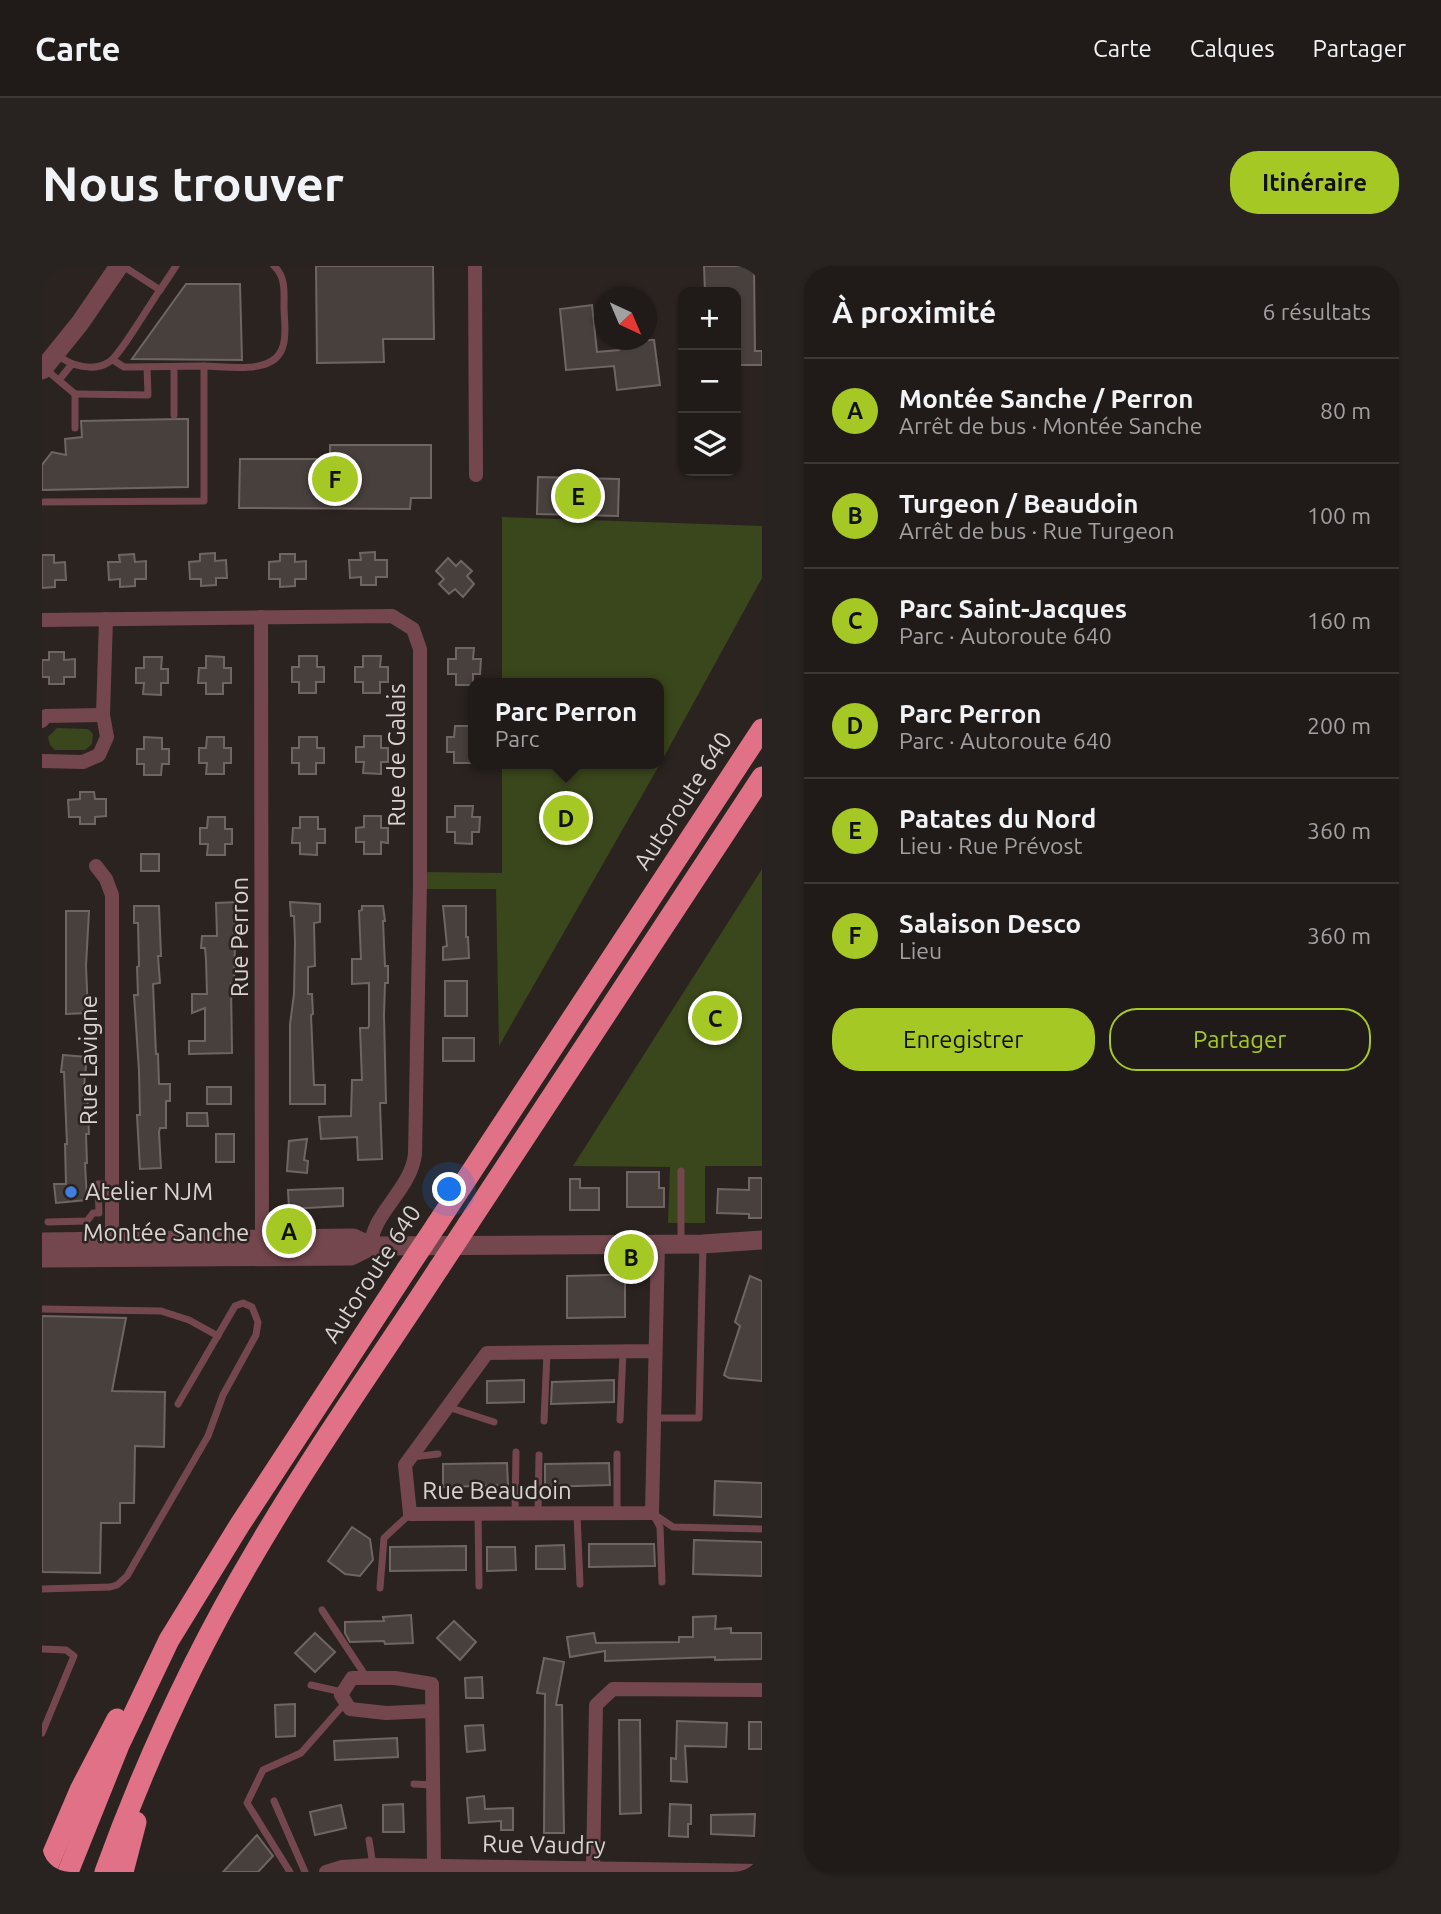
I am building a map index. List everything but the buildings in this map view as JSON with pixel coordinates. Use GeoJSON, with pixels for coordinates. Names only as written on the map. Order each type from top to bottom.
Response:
{"type":"FeatureCollection","features":[{"type":"Feature","properties":{"kind":"highway","name":"Autoroute 640"},"geometry":{"type":"LineString","coordinates":[[68,1872],[119,1745],[181,1620],[254,1502],[762,729]]}},
{"type":"Feature","properties":{"kind":"highway"},"geometry":{"type":"LineString","coordinates":[[105,1872],[158,1739],[204,1643],[253,1555],[762,777]]}},
{"type":"Feature","properties":{"kind":"highway"},"geometry":{"type":"LineString","coordinates":[[45,1872],[65,1822],[99,1751],[134,1690],[181,1620]]}},
{"type":"Feature","properties":{"kind":"highway"},"geometry":{"type":"LineString","coordinates":[[123,1872],[158,1739]]}},
{"type":"Feature","properties":{"kind":"street"},"geometry":{"type":"LineString","coordinates":[[50,368],[121,266]]}},
{"type":"Feature","properties":{"kind":"street"},"geometry":{"type":"LineString","coordinates":[[475,266],[476,475]]}},
{"type":"Feature","properties":{"kind":"street","name":"Rue de Galais"},"geometry":{"type":"LineString","coordinates":[[42,620],[392,616],[413,629],[419,649],[422,902],[414,1164],[410,1176],[373,1232],[371,1246]]}},
{"type":"Feature","properties":{"kind":"street","name":"Rue Perron"},"geometry":{"type":"LineString","coordinates":[[261,617],[262,1248]]}},
{"type":"Feature","properties":{"kind":"street"},"geometry":{"type":"LineString","coordinates":[[42,761],[83,762],[99,755],[107,737],[103,715],[106,619]]}},
{"type":"Feature","properties":{"kind":"street"},"geometry":{"type":"LineString","coordinates":[[42,721],[46,716],[103,715]]}},
{"type":"Feature","properties":{"kind":"street","name":"Rue Lavigne"},"geometry":{"type":"LineString","coordinates":[[96,866],[106,879],[112,895],[112,1184],[105,1213],[112,1249]]}},
{"type":"Feature","properties":{"kind":"street","name":"Montée Sanche"},"geometry":{"type":"LineString","coordinates":[[47,1238],[112,1249],[262,1248],[353,1238],[371,1246],[703,1244],[762,1240]]}},
{"type":"Feature","properties":{"kind":"street"},"geometry":{"type":"LineString","coordinates":[[652,1513],[657,1244]]}},
{"type":"Feature","properties":{"kind":"street","name":"Rue Beaudoin"},"geometry":{"type":"LineString","coordinates":[[652,1513],[410,1514],[405,1465],[487,1353],[655,1352]]}},
{"type":"Feature","properties":{"kind":"street"},"geometry":{"type":"LineString","coordinates":[[420,1868],[432,1785],[432,1684],[395,1678],[352,1678],[344,1697],[353,1710],[386,1713],[430,1711]]}},
{"type":"Feature","properties":{"kind":"street"},"geometry":{"type":"LineString","coordinates":[[601,1870],[596,1705],[613,1689],[762,1690]]}},
{"type":"Feature","properties":{"kind":"street","name":"Rue Vaudry"},"geometry":{"type":"LineString","coordinates":[[326,1872],[373,1865],[502,1870],[762,1871]]}},
{"type":"Feature","properties":{"kind":"lane"},"geometry":{"type":"LineString","coordinates":[[121,266],[160,289]]}},
{"type":"Feature","properties":{"kind":"lane"},"geometry":{"type":"LineString","coordinates":[[50,368],[72,364],[98,366],[113,360],[176,266]]}},
{"type":"Feature","properties":{"kind":"lane"},"geometry":{"type":"LineString","coordinates":[[113,360],[124,367],[264,365],[281,354],[285,341],[284,287],[281,274],[275,266]]}},
{"type":"Feature","properties":{"kind":"lane"},"geometry":{"type":"LineString","coordinates":[[50,368],[72,364]]}},
{"type":"Feature","properties":{"kind":"lane"},"geometry":{"type":"LineString","coordinates":[[42,502],[204,501],[204,366]]}},
{"type":"Feature","properties":{"kind":"lane"},"geometry":{"type":"LineString","coordinates":[[75,394],[148,395],[147,367]]}},
{"type":"Feature","properties":{"kind":"lane"},"geometry":{"type":"LineString","coordinates":[[174,367],[174,415]]}},
{"type":"Feature","properties":{"kind":"lane"},"geometry":{"type":"LineString","coordinates":[[50,368],[75,394],[75,428]]}},
{"type":"Feature","properties":{"kind":"lane"},"geometry":{"type":"LineString","coordinates":[[681,1171],[681,1244]]}},
{"type":"Feature","properties":{"kind":"lane"},"geometry":{"type":"LineString","coordinates":[[47,1238],[62,1222],[87,1221],[93,1213],[105,1213]]}},
{"type":"Feature","properties":{"kind":"lane"},"geometry":{"type":"LineString","coordinates":[[47,1238],[62,1222]]}},
{"type":"Feature","properties":{"kind":"lane"},"geometry":{"type":"LineString","coordinates":[[654,1418],[699,1418],[703,1244]]}},
{"type":"Feature","properties":{"kind":"lane"},"geometry":{"type":"LineString","coordinates":[[42,1589],[110,1587],[122,1581],[133,1568],[208,1436],[223,1395],[256,1335],[258,1322],[255,1311],[247,1304],[235,1306],[178,1404]]}},
{"type":"Feature","properties":{"kind":"lane"},"geometry":{"type":"LineString","coordinates":[[42,1308],[161,1311],[189,1320],[218,1336]]}},
{"type":"Feature","properties":{"kind":"lane"},"geometry":{"type":"LineString","coordinates":[[620,1420],[622,1351]]}},
{"type":"Feature","properties":{"kind":"lane"},"geometry":{"type":"LineString","coordinates":[[544,1421],[547,1353]]}},
{"type":"Feature","properties":{"kind":"lane"},"geometry":{"type":"LineString","coordinates":[[448,1407],[494,1422]]}},
{"type":"Feature","properties":{"kind":"lane"},"geometry":{"type":"LineString","coordinates":[[515,1514],[516,1452]]}},
{"type":"Feature","properties":{"kind":"lane"},"geometry":{"type":"LineString","coordinates":[[411,1457],[438,1454]]}},
{"type":"Feature","properties":{"kind":"lane"},"geometry":{"type":"LineString","coordinates":[[617,1454],[617,1513]]}},
{"type":"Feature","properties":{"kind":"lane"},"geometry":{"type":"LineString","coordinates":[[538,1514],[539,1455]]}},
{"type":"Feature","properties":{"kind":"lane"},"geometry":{"type":"LineString","coordinates":[[652,1513],[673,1527],[762,1529]]}},
{"type":"Feature","properties":{"kind":"lane"},"geometry":{"type":"LineString","coordinates":[[652,1513],[660,1527],[662,1582]]}},
{"type":"Feature","properties":{"kind":"lane"},"geometry":{"type":"LineString","coordinates":[[380,1588],[384,1538],[410,1514]]}},
{"type":"Feature","properties":{"kind":"lane"},"geometry":{"type":"LineString","coordinates":[[478,1514],[479,1586]]}},
{"type":"Feature","properties":{"kind":"lane"},"geometry":{"type":"LineString","coordinates":[[577,1514],[580,1584]]}},
{"type":"Feature","properties":{"kind":"lane"},"geometry":{"type":"LineString","coordinates":[[322,1610],[368,1678]]}},
{"type":"Feature","properties":{"kind":"lane"},"geometry":{"type":"LineString","coordinates":[[42,1649],[66,1650],[74,1656],[42,1733]]}},
{"type":"Feature","properties":{"kind":"lane"},"geometry":{"type":"LineString","coordinates":[[290,1872],[247,1803],[263,1770],[301,1753],[344,1697],[311,1685]]}},
{"type":"Feature","properties":{"kind":"lane"},"geometry":{"type":"LineString","coordinates":[[414,1784],[432,1785]]}},
{"type":"Feature","properties":{"kind":"lane"},"geometry":{"type":"LineString","coordinates":[[274,1801],[305,1872]]}},
{"type":"Feature","properties":{"kind":"lane"},"geometry":{"type":"LineString","coordinates":[[369,1840],[373,1865]]}},
{"type":"Feature","properties":{"kind":"green space"},"geometry":{"type":"Polygon","coordinates":[[[502,517],[762,526],[762,578],[664,757],[664,678],[502,678],[502,517]]]}},
{"type":"Feature","properties":{"kind":"green space"},"geometry":{"type":"Polygon","coordinates":[[[57,728],[88,729],[93,734],[92,744],[85,750],[55,750],[48,737],[57,728]]]}},
{"type":"Feature","properties":{"kind":"green space"},"geometry":{"type":"Polygon","coordinates":[[[502,769],[657,769],[499,1046],[496,889],[422,889],[425,872],[502,873],[502,769]]]}},
{"type":"Feature","properties":{"kind":"green space"},"geometry":{"type":"Polygon","coordinates":[[[762,869],[762,1166],[705,1166],[705,1223],[668,1223],[670,1167],[573,1166],[762,869]]]}},
{"type":"Feature","properties":{"kind":"place","name":"Salaison Desco"},"geometry":{"type":"Point","coordinates":[335,479]}},
{"type":"Feature","properties":{"kind":"place","name":"Patates du Nord"},"geometry":{"type":"Point","coordinates":[578,496]}},
{"type":"Feature","properties":{"kind":"place","name":"Parc Perron"},"geometry":{"type":"Point","coordinates":[566,818]}},
{"type":"Feature","properties":{"kind":"place","name":"Parc Saint-Jacques"},"geometry":{"type":"Point","coordinates":[715,1018]}},
{"type":"Feature","properties":{"kind":"place","name":"Atelier NJM"},"geometry":{"type":"Point","coordinates":[71,1192]}},
{"type":"Feature","properties":{"kind":"place","name":"Montée Sanche / Perron"},"geometry":{"type":"Point","coordinates":[289,1231]}},
{"type":"Feature","properties":{"kind":"place","name":"Turgeon / Beaudoin"},"geometry":{"type":"Point","coordinates":[631,1257]}}]}
